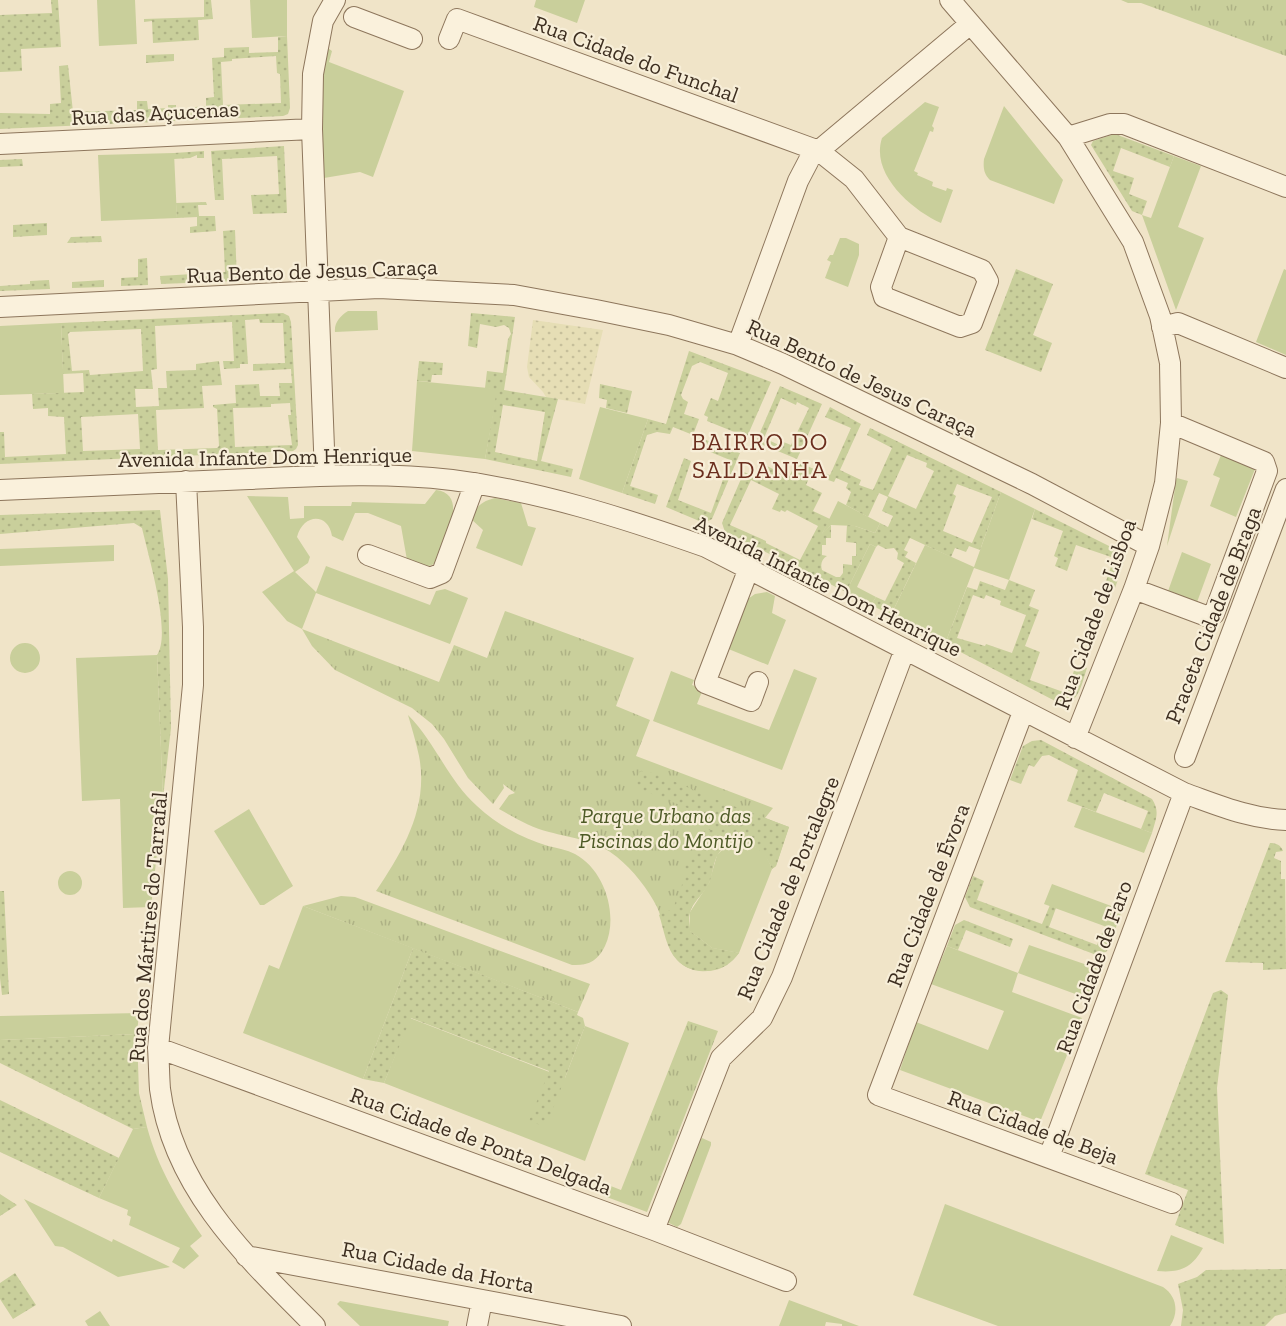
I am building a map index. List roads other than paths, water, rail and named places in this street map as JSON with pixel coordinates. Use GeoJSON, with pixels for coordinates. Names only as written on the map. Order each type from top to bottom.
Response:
{"type":"FeatureCollection","features":[{"type":"Feature","properties":{"kind":"street"},"geometry":{"type":"LineString","coordinates":[[325,475],[312,129],[313,74],[323,21],[335,0]]}},
{"type":"Feature","properties":{"kind":"street","name":"Rua Cidade de Lisboa"},"geometry":{"type":"LineString","coordinates":[[950,0],[1068,137],[1133,242],[1162,327],[1170,363],[1172,423],[1165,483],[1149,546],[1134,589],[1075,738]]}},
{"type":"Feature","properties":{"kind":"street"},"geometry":{"type":"LineString","coordinates":[[354,17],[412,39]]}},
{"type":"Feature","properties":{"kind":"street","name":"Rua Cidade do Funchal"},"geometry":{"type":"LineString","coordinates":[[449,39],[457,20],[819,151]]}},
{"type":"Feature","properties":{"kind":"street"},"geometry":{"type":"LineString","coordinates":[[738,345],[798,181],[810,158],[970,24]]}},
{"type":"Feature","properties":{"kind":"street"},"geometry":{"type":"LineString","coordinates":[[1068,137],[1110,124],[1124,124],[1286,187]]}},
{"type":"Feature","properties":{"kind":"street","name":"Rua das Açucenas"},"geometry":{"type":"LineString","coordinates":[[0,144],[312,129]]}},
{"type":"Feature","properties":{"kind":"street"},"geometry":{"type":"LineString","coordinates":[[819,151],[854,179],[899,237],[982,270],[988,281],[972,323],[960,327],[884,297],[881,287],[899,237]]}},
{"type":"Feature","properties":{"kind":"street","name":"Rua Bento de Jesus Caraça"},"geometry":{"type":"LineString","coordinates":[[0,307],[379,288],[514,295],[669,325],[738,345],[783,364],[885,411],[1032,484],[1149,546]]}},
{"type":"Feature","properties":{"kind":"street"},"geometry":{"type":"LineString","coordinates":[[1162,327],[1178,323],[1286,368]]}},
{"type":"Feature","properties":{"kind":"street","name":"Praceta Cidade de Braga"},"geometry":{"type":"LineString","coordinates":[[1134,589],[1209,617],[1214,614],[1266,471],[1264,462],[1172,423]]}},
{"type":"Feature","properties":{"kind":"street","name":"Avenida Infante Dom Henrique"},"geometry":{"type":"LineString","coordinates":[[0,489],[325,475],[386,475],[475,483],[560,501],[643,525],[706,548],[749,568],[1023,712],[1184,793],[1263,819],[1286,820]]}},
{"type":"Feature","properties":{"kind":"street","name":"Rua dos Mártires do Tarrafal"},"geometry":{"type":"LineString","coordinates":[[186,481],[193,627],[193,686],[158,1048],[160,1090],[171,1133],[181,1160],[208,1207],[246,1256],[315,1326]]}},
{"type":"Feature","properties":{"kind":"street"},"geometry":{"type":"LineString","coordinates":[[368,555],[430,579],[442,573],[475,483]]}},
{"type":"Feature","properties":{"kind":"street","name":"Praceta Cidade de Braga"},"geometry":{"type":"LineString","coordinates":[[1185,757],[1286,489]]}},
{"type":"Feature","properties":{"kind":"street"},"geometry":{"type":"LineString","coordinates":[[749,568],[705,683],[751,700],[758,681]]}},
{"type":"Feature","properties":{"kind":"street","name":"Rua Cidade de Portalegre"},"geometry":{"type":"LineString","coordinates":[[654,1230],[721,1058],[762,1018],[783,977],[905,649]]}},
{"type":"Feature","properties":{"kind":"street","name":"Rua Cidade de Évora"},"geometry":{"type":"LineString","coordinates":[[878,1095],[1023,712]]}},
{"type":"Feature","properties":{"kind":"street","name":"Rua Cidade de Faro"},"geometry":{"type":"LineString","coordinates":[[1049,1157],[1184,793]]}},
{"type":"Feature","properties":{"kind":"street","name":"Rua Cidade de Ponta Delgada"},"geometry":{"type":"LineString","coordinates":[[158,1048],[654,1230],[786,1281]]}},
{"type":"Feature","properties":{"kind":"street","name":"Rua Cidade de Beja"},"geometry":{"type":"LineString","coordinates":[[878,1095],[1172,1203]]}},
{"type":"Feature","properties":{"kind":"street","name":"Rua Cidade da Horta"},"geometry":{"type":"LineString","coordinates":[[246,1256],[621,1326]]}},
{"type":"Feature","properties":{"kind":"street"},"geometry":{"type":"LineString","coordinates":[[477,1326],[482,1300]]}},
{"type":"Feature","properties":{"kind":"district","name":"BAIRRO DO SALDANHA"},"geometry":{"type":"Point","coordinates":[760,455]}},
{"type":"Feature","properties":{"kind":"park label","name":"Parque Urbano das Piscinas do Montijo"},"geometry":{"type":"Point","coordinates":[666,828]}}]}
